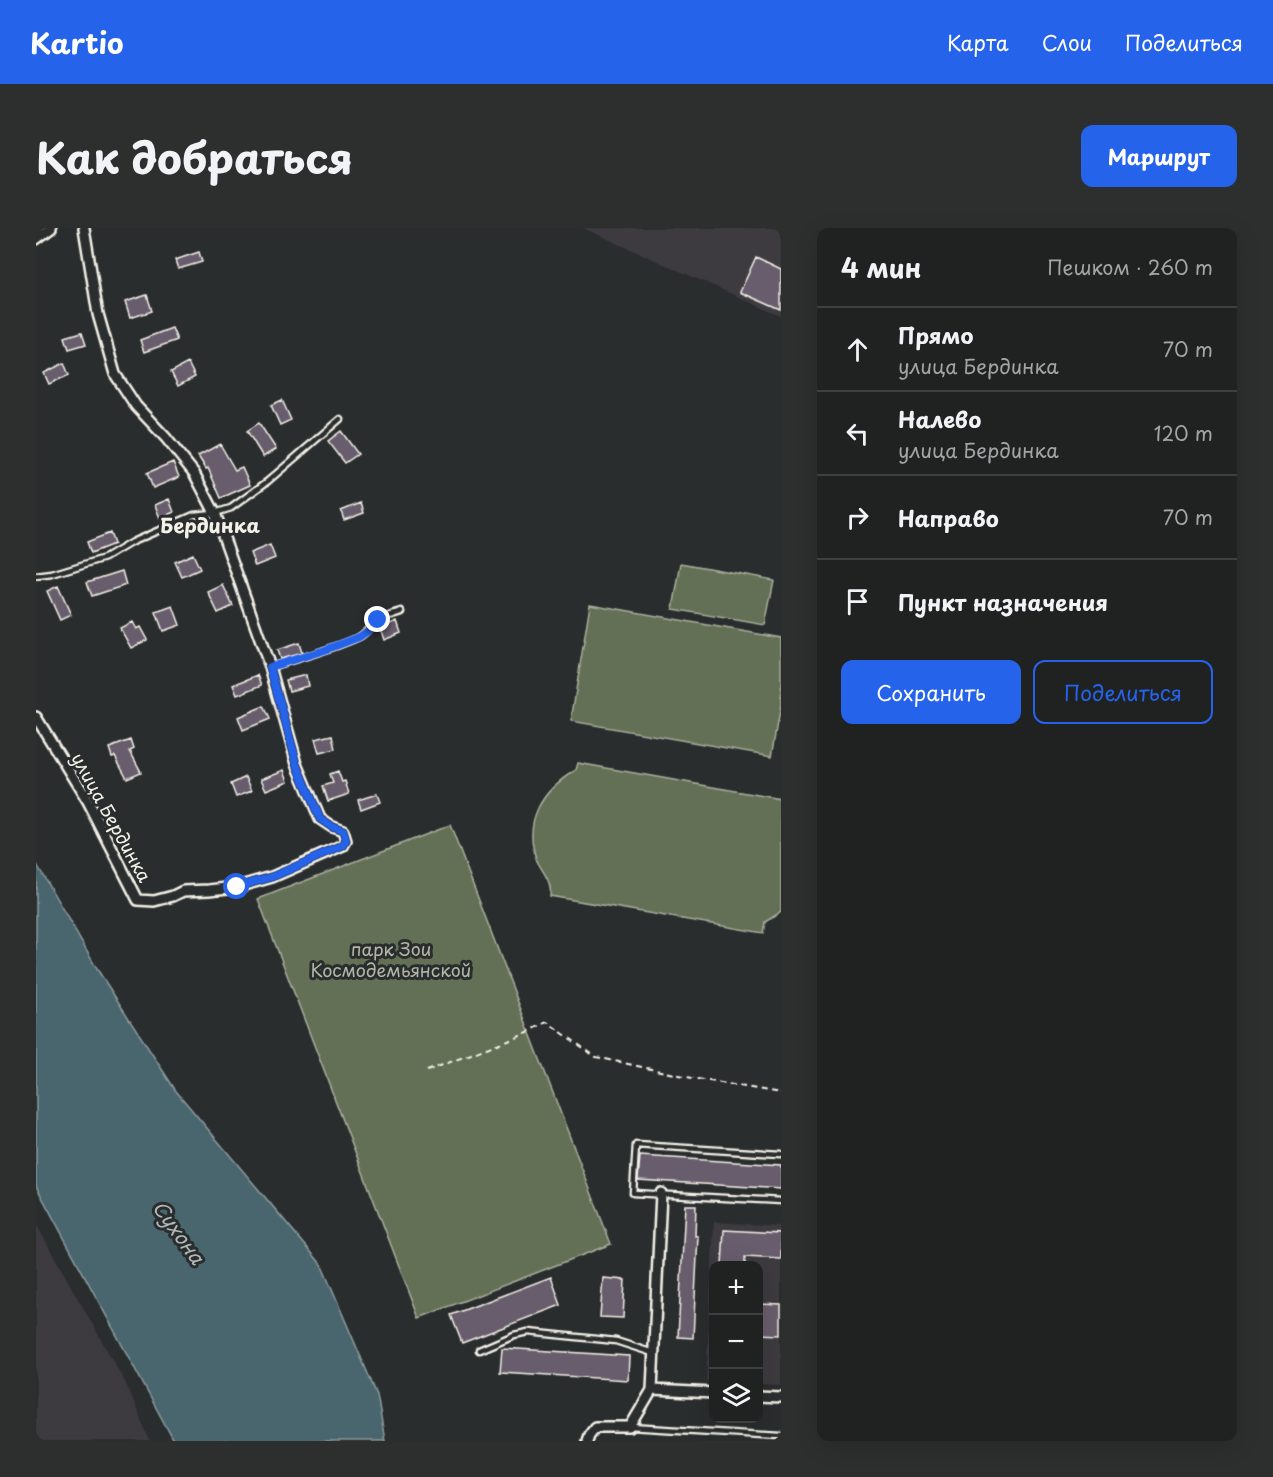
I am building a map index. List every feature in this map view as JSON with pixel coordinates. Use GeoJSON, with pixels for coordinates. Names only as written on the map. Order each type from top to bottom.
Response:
{"type":"FeatureCollection","features":[{"type":"Feature","properties":{"kind":"street"},"geometry":{"type":"LineString","coordinates":[[36,239],[51,228]]}},
{"type":"Feature","properties":{"kind":"street","name":"улица Бердинка"},"geometry":{"type":"LineString","coordinates":[[36,717],[88,802],[138,900],[154,901],[183,891],[237,887],[272,877],[343,846],[346,841],[343,831],[320,819],[297,764],[270,667],[215,513],[194,474],[166,438],[136,406],[115,374],[98,314],[84,228]]}},
{"type":"Feature","properties":{"kind":"street"},"geometry":{"type":"LineString","coordinates":[[587,1441],[596,1427],[630,1427],[652,1390],[661,1193]]}},
{"type":"Feature","properties":{"kind":"street"},"geometry":{"type":"LineString","coordinates":[[652,1390],[709,1393]]}},
{"type":"Feature","properties":{"kind":"street"},"geometry":{"type":"LineString","coordinates":[[763,1396],[781,1397]]}},
{"type":"Feature","properties":{"kind":"lane"},"geometry":{"type":"LineString","coordinates":[[36,576],[52,574],[105,558],[132,542],[194,514],[215,513],[231,508],[268,481],[340,419]]}},
{"type":"Feature","properties":{"kind":"lane"},"geometry":{"type":"LineString","coordinates":[[270,667],[359,637],[378,620],[402,612]]}},
{"type":"Feature","properties":{"kind":"lane"},"geometry":{"type":"LineString","coordinates":[[781,1154],[636,1145],[633,1193],[781,1201]]}},
{"type":"Feature","properties":{"kind":"lane"},"geometry":{"type":"LineString","coordinates":[[478,1350],[514,1335],[528,1332],[615,1341],[653,1353]]}},
{"type":"Feature","properties":{"kind":"lane"},"geometry":{"type":"LineString","coordinates":[[630,1427],[781,1436]]}},
{"type":"Feature","properties":{"kind":"path"},"geometry":{"type":"LineString","coordinates":[[427,1071],[528,1032],[547,1022],[596,1057],[692,1078],[781,1093]]}},
{"type":"Feature","properties":{"kind":"shaded area"},"geometry":{"type":"Polygon","coordinates":[[[583,228],[781,228],[781,316],[583,228]]]}},
{"type":"Feature","properties":{"kind":"shaded area"},"geometry":{"type":"Polygon","coordinates":[[[714,1222],[781,1226],[781,1385],[763,1384],[763,1261],[712,1261],[714,1222]]]}},
{"type":"Feature","properties":{"kind":"shaded area"},"geometry":{"type":"Polygon","coordinates":[[[36,1224],[126,1384],[150,1441],[36,1441],[36,1224]]]}},
{"type":"Feature","properties":{"kind":"shaded area"},"geometry":{"type":"Polygon","coordinates":[[[709,1321],[709,1381],[706,1381],[709,1321]]]}},
{"type":"Feature","properties":{"kind":"green space"},"geometry":{"type":"Polygon","coordinates":[[[681,563],[774,580],[765,625],[673,609],[681,563]]]}},
{"type":"Feature","properties":{"kind":"green space"},"geometry":{"type":"Polygon","coordinates":[[[590,604],[781,638],[781,706],[772,756],[571,721],[590,604]]]}},
{"type":"Feature","properties":{"kind":"green space"},"geometry":{"type":"Polygon","coordinates":[[[578,763],[781,799],[781,912],[765,922],[763,933],[550,896],[547,877],[537,861],[533,846],[534,820],[545,797],[553,787],[576,770],[578,763]]]}},
{"type":"Feature","properties":{"kind":"green space","name":"парк Зои Космодемьянской"},"geometry":{"type":"Polygon","coordinates":[[[450,825],[611,1244],[419,1318],[258,899],[450,825]]]}},
{"type":"Feature","properties":{"kind":"water","name":"Сухона"},"geometry":{"type":"Polygon","coordinates":[[[36,863],[97,969],[176,1091],[321,1264],[377,1395],[385,1441],[174,1441],[36,1186],[36,863]]]}},
{"type":"Feature","properties":{"kind":"building"},"geometry":{"type":"Polygon","coordinates":[[[199,252],[202,262],[178,269],[175,260],[199,252]]]}},
{"type":"Feature","properties":{"kind":"building"},"geometry":{"type":"Polygon","coordinates":[[[756,257],[781,269],[781,310],[740,292],[756,257]]]}},
{"type":"Feature","properties":{"kind":"building"},"geometry":{"type":"Polygon","coordinates":[[[147,295],[152,311],[130,318],[125,302],[147,295]]]}},
{"type":"Feature","properties":{"kind":"building"},"geometry":{"type":"Polygon","coordinates":[[[172,328],[177,340],[144,352],[140,340],[172,328]]]}},
{"type":"Feature","properties":{"kind":"building"},"geometry":{"type":"Polygon","coordinates":[[[82,332],[86,344],[69,349],[65,337],[82,332]]]}},
{"type":"Feature","properties":{"kind":"building"},"geometry":{"type":"Polygon","coordinates":[[[64,363],[69,375],[49,384],[44,373],[64,363]]]}},
{"type":"Feature","properties":{"kind":"building"},"geometry":{"type":"Polygon","coordinates":[[[188,363],[195,377],[178,386],[171,372],[188,363]]]}},
{"type":"Feature","properties":{"kind":"building"},"geometry":{"type":"Polygon","coordinates":[[[282,400],[291,420],[280,425],[271,405],[282,400]]]}},
{"type":"Feature","properties":{"kind":"building"},"geometry":{"type":"Polygon","coordinates":[[[259,423],[276,449],[263,457],[247,431],[259,423]]]}},
{"type":"Feature","properties":{"kind":"building"},"geometry":{"type":"Polygon","coordinates":[[[341,431],[358,454],[345,463],[328,441],[341,431]]]}},
{"type":"Feature","properties":{"kind":"building"},"geometry":{"type":"Polygon","coordinates":[[[220,444],[235,470],[242,467],[250,485],[221,498],[208,468],[206,469],[198,456],[220,444]]]}},
{"type":"Feature","properties":{"kind":"building"},"geometry":{"type":"Polygon","coordinates":[[[173,462],[179,477],[153,488],[147,473],[173,462]]]}},
{"type":"Feature","properties":{"kind":"building"},"geometry":{"type":"Polygon","coordinates":[[[169,499],[174,512],[160,518],[155,505],[169,499]]]}},
{"type":"Feature","properties":{"kind":"building"},"geometry":{"type":"Polygon","coordinates":[[[361,503],[364,513],[344,520],[341,511],[361,503]]]}},
{"type":"Feature","properties":{"kind":"building"},"geometry":{"type":"Polygon","coordinates":[[[110,533],[114,544],[91,553],[87,542],[110,533]]]}},
{"type":"Feature","properties":{"kind":"building"},"geometry":{"type":"Polygon","coordinates":[[[270,545],[275,558],[255,566],[250,553],[270,545]]]}},
{"type":"Feature","properties":{"kind":"building"},"geometry":{"type":"Polygon","coordinates":[[[193,554],[200,569],[182,577],[175,562],[193,554]]]}},
{"type":"Feature","properties":{"kind":"building"},"geometry":{"type":"Polygon","coordinates":[[[122,571],[126,585],[92,596],[87,582],[122,571]]]}},
{"type":"Feature","properties":{"kind":"building"},"geometry":{"type":"Polygon","coordinates":[[[223,585],[233,606],[218,613],[208,592],[223,585]]]}},
{"type":"Feature","properties":{"kind":"building"},"geometry":{"type":"Polygon","coordinates":[[[58,586],[71,615],[60,620],[47,591],[58,586]]]}},
{"type":"Feature","properties":{"kind":"building"},"geometry":{"type":"Polygon","coordinates":[[[173,606],[180,625],[163,631],[156,612],[173,606]]]}},
{"type":"Feature","properties":{"kind":"building"},"geometry":{"type":"Polygon","coordinates":[[[397,621],[401,633],[384,640],[380,628],[397,621]]]}},
{"type":"Feature","properties":{"kind":"building"},"geometry":{"type":"Polygon","coordinates":[[[132,622],[136,629],[140,627],[147,640],[131,648],[120,628],[132,622]]]}},
{"type":"Feature","properties":{"kind":"building"},"geometry":{"type":"Polygon","coordinates":[[[299,643],[302,653],[280,659],[277,650],[299,643]]]}},
{"type":"Feature","properties":{"kind":"building"},"geometry":{"type":"Polygon","coordinates":[[[258,675],[262,685],[237,695],[233,685],[258,675]]]}},
{"type":"Feature","properties":{"kind":"building"},"geometry":{"type":"Polygon","coordinates":[[[306,675],[308,686],[289,691],[286,680],[306,675]]]}},
{"type":"Feature","properties":{"kind":"building"},"geometry":{"type":"Polygon","coordinates":[[[264,706],[270,719],[243,730],[238,717],[264,706]]]}},
{"type":"Feature","properties":{"kind":"building"},"geometry":{"type":"Polygon","coordinates":[[[333,735],[336,749],[319,753],[315,739],[333,735]]]}},
{"type":"Feature","properties":{"kind":"building"},"geometry":{"type":"Polygon","coordinates":[[[131,740],[134,749],[130,751],[141,772],[127,778],[115,756],[112,757],[109,748],[131,740]]]}},
{"type":"Feature","properties":{"kind":"building"},"geometry":{"type":"Polygon","coordinates":[[[284,770],[288,781],[266,790],[261,779],[284,770]]]}},
{"type":"Feature","properties":{"kind":"building"},"geometry":{"type":"Polygon","coordinates":[[[338,771],[342,782],[345,781],[349,794],[328,801],[323,786],[333,783],[330,774],[338,771]]]}},
{"type":"Feature","properties":{"kind":"building"},"geometry":{"type":"Polygon","coordinates":[[[246,777],[252,791],[236,797],[231,784],[246,777]]]}},
{"type":"Feature","properties":{"kind":"building"},"geometry":{"type":"Polygon","coordinates":[[[377,794],[380,802],[361,809],[358,800],[377,794]]]}},
{"type":"Feature","properties":{"kind":"building"},"geometry":{"type":"Polygon","coordinates":[[[640,1156],[781,1165],[781,1189],[638,1180],[640,1156]]]}},
{"type":"Feature","properties":{"kind":"building"},"geometry":{"type":"Polygon","coordinates":[[[685,1205],[696,1205],[695,1236],[698,1236],[693,1338],[678,1337],[685,1205]]]}},
{"type":"Feature","properties":{"kind":"building"},"geometry":{"type":"Polygon","coordinates":[[[724,1230],[781,1233],[781,1259],[745,1257],[745,1261],[722,1261],[724,1230]]]}},
{"type":"Feature","properties":{"kind":"building"},"geometry":{"type":"Polygon","coordinates":[[[551,1277],[561,1305],[462,1343],[451,1315],[551,1277]]]}},
{"type":"Feature","properties":{"kind":"building"},"geometry":{"type":"Polygon","coordinates":[[[603,1278],[625,1280],[623,1318],[600,1317],[603,1278]]]}},
{"type":"Feature","properties":{"kind":"building"},"geometry":{"type":"Polygon","coordinates":[[[763,1304],[781,1305],[781,1335],[763,1334],[763,1304]]]}},
{"type":"Feature","properties":{"kind":"building"},"geometry":{"type":"Polygon","coordinates":[[[502,1348],[629,1356],[628,1380],[500,1372],[502,1348]]]}},
{"type":"Feature","properties":{"kind":"district","name":"Бердинка"},"geometry":{"type":"Point","coordinates":[210,525]}},
{"type":"Feature","properties":{"kind":"route"},"geometry":{"type":"LineString","coordinates":[[237,887],[272,877],[343,846],[346,841],[343,831],[320,819],[297,764],[270,667],[359,637],[378,620]]}}]}
